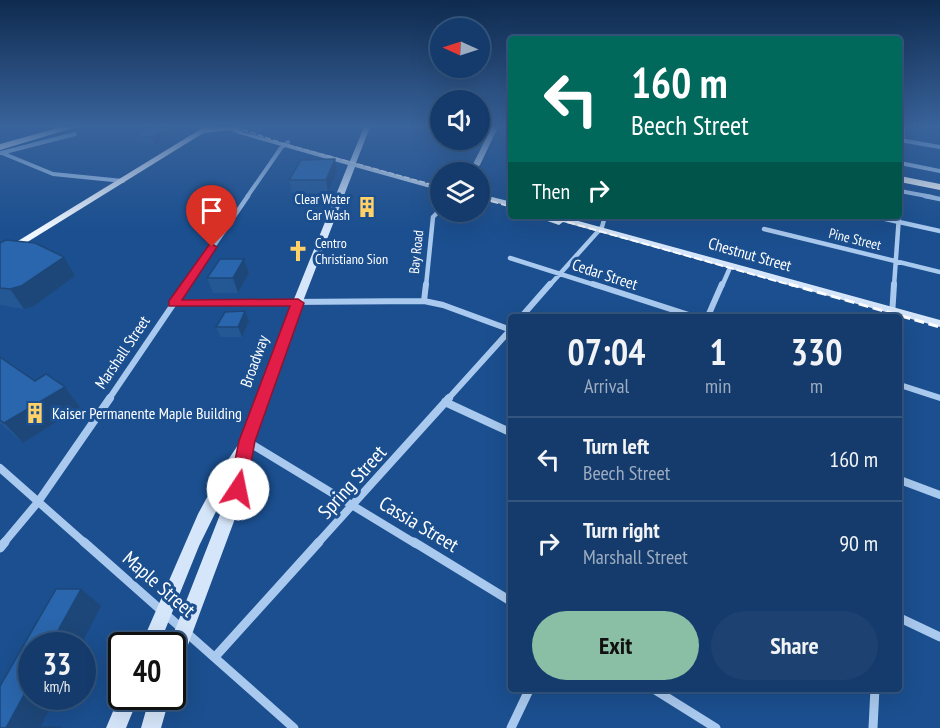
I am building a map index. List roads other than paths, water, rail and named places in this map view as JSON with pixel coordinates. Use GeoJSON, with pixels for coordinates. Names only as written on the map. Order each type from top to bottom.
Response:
{"type":"FeatureCollection","features":[{"type":"Feature","properties":{"kind":"highway"},"geometry":{"type":"LineString","coordinates":[[902,178],[940,187]]}},
{"type":"Feature","properties":{"kind":"highway"},"geometry":{"type":"LineString","coordinates":[[902,184],[940,192]]}},
{"type":"Feature","properties":{"kind":"main road"},"geometry":{"type":"LineString","coordinates":[[0,246],[146,161]]}},
{"type":"Feature","properties":{"kind":"main road"},"geometry":{"type":"LineString","coordinates":[[0,256],[154,161]]}},
{"type":"Feature","properties":{"kind":"street"},"geometry":{"type":"LineString","coordinates":[[25,161],[48,172],[123,181]]}},
{"type":"Feature","properties":{"kind":"street","name":"Marshall Street"},"geometry":{"type":"LineString","coordinates":[[0,548],[38,502],[271,161]]}},
{"type":"Feature","properties":{"kind":"street"},"geometry":{"type":"LineString","coordinates":[[345,161],[430,183]]}},
{"type":"Feature","properties":{"kind":"street"},"geometry":{"type":"LineString","coordinates":[[346,161],[353,163]]}},
{"type":"Feature","properties":{"kind":"street","name":"Broadway"},"geometry":{"type":"LineString","coordinates":[[183,632],[238,489],[247,441],[353,163]]}},
{"type":"Feature","properties":{"kind":"street"},"geometry":{"type":"LineString","coordinates":[[902,163],[940,171]]}},
{"type":"Feature","properties":{"kind":"street"},"geometry":{"type":"LineString","coordinates":[[902,191],[940,199]]}},
{"type":"Feature","properties":{"kind":"street"},"geometry":{"type":"LineString","coordinates":[[490,201],[508,206]]}},
{"type":"Feature","properties":{"kind":"street","name":"Chestnut Street"},"geometry":{"type":"LineString","coordinates":[[549,219],[891,314]]}},
{"type":"Feature","properties":{"kind":"street","name":"Chestnut Street"},"geometry":{"type":"LineString","coordinates":[[560,219],[729,270],[891,314]]}},
{"type":"Feature","properties":{"kind":"street"},"geometry":{"type":"LineString","coordinates":[[524,314],[598,231],[604,219]]}},
{"type":"Feature","properties":{"kind":"street"},"geometry":{"type":"LineString","coordinates":[[895,314],[899,219],[940,231]]}},
{"type":"Feature","properties":{"kind":"street","name":"Bay Road"},"geometry":{"type":"LineString","coordinates":[[424,301],[434,222]]}},
{"type":"Feature","properties":{"kind":"street","name":"Pine Street"},"geometry":{"type":"LineString","coordinates":[[764,229],[940,272]]}},
{"type":"Feature","properties":{"kind":"street","name":"Cedar Street"},"geometry":{"type":"LineString","coordinates":[[510,258],[686,314]]}},
{"type":"Feature","properties":{"kind":"street"},"geometry":{"type":"LineString","coordinates":[[709,314],[729,270]]}},
{"type":"Feature","properties":{"kind":"street"},"geometry":{"type":"LineString","coordinates":[[173,303],[424,301],[443,304],[508,328]]}},
{"type":"Feature","properties":{"kind":"street","name":"Chestnut Street"},"geometry":{"type":"LineString","coordinates":[[902,316],[940,324]]}},
{"type":"Feature","properties":{"kind":"street","name":"Chestnut Street"},"geometry":{"type":"LineString","coordinates":[[902,317],[940,330]]}},
{"type":"Feature","properties":{"kind":"street","name":"Spring Street"},"geometry":{"type":"LineString","coordinates":[[215,657],[508,332]]}},
{"type":"Feature","properties":{"kind":"street"},"geometry":{"type":"LineString","coordinates":[[902,386],[940,398]]}},
{"type":"Feature","properties":{"kind":"street"},"geometry":{"type":"LineString","coordinates":[[445,402],[508,431]]}},
{"type":"Feature","properties":{"kind":"street","name":"Broadway"},"geometry":{"type":"LineString","coordinates":[[155,632],[219,485],[247,441]]}},
{"type":"Feature","properties":{"kind":"street","name":"Cassia Street"},"geometry":{"type":"LineString","coordinates":[[247,441],[508,600]]}},
{"type":"Feature","properties":{"kind":"street","name":"Maple Street"},"geometry":{"type":"LineString","coordinates":[[0,468],[294,728]]}},
{"type":"Feature","properties":{"kind":"street"},"geometry":{"type":"LineString","coordinates":[[902,481],[940,495]]}},
{"type":"Feature","properties":{"kind":"street"},"geometry":{"type":"LineString","coordinates":[[902,619],[940,637]]}},
{"type":"Feature","properties":{"kind":"street"},"geometry":{"type":"LineString","coordinates":[[511,728],[528,692]]}},
{"type":"Feature","properties":{"kind":"street"},"geometry":{"type":"LineString","coordinates":[[658,692],[716,728]]}},
{"type":"Feature","properties":{"kind":"street"},"geometry":{"type":"LineString","coordinates":[[873,728],[876,692]]}},
{"type":"Feature","properties":{"kind":"street"},"geometry":{"type":"LineString","coordinates":[[117,727],[124,710]]}},
{"type":"Feature","properties":{"kind":"street"},"geometry":{"type":"LineString","coordinates":[[145,728],[154,710]]}},
{"type":"Feature","properties":{"kind":"street"},"geometry":{"type":"LineString","coordinates":[[151,728],[156,710]]}},
{"type":"Feature","properties":{"kind":"railway"},"geometry":{"type":"LineString","coordinates":[[347,161],[430,184]]}},
{"type":"Feature","properties":{"kind":"railway"},"geometry":{"type":"LineString","coordinates":[[490,201],[508,206]]}},
{"type":"Feature","properties":{"kind":"railway"},"geometry":{"type":"LineString","coordinates":[[557,219],[794,286]]}},
{"type":"Feature","properties":{"kind":"railway"},"geometry":{"type":"LineString","coordinates":[[789,284],[894,314]]}},
{"type":"Feature","properties":{"kind":"railway"},"geometry":{"type":"LineString","coordinates":[[902,316],[940,327]]}},
{"type":"Feature","properties":{"kind":"place","name":"Clear Water Car Wash"},"geometry":{"type":"Point","coordinates":[367,207]}},
{"type":"Feature","properties":{"kind":"place","name":"Centro Christiano Sion"},"geometry":{"type":"Point","coordinates":[298,251]}},
{"type":"Feature","properties":{"kind":"place","name":"Kaiser Permanente Maple Building"},"geometry":{"type":"Point","coordinates":[35,413]}}]}
